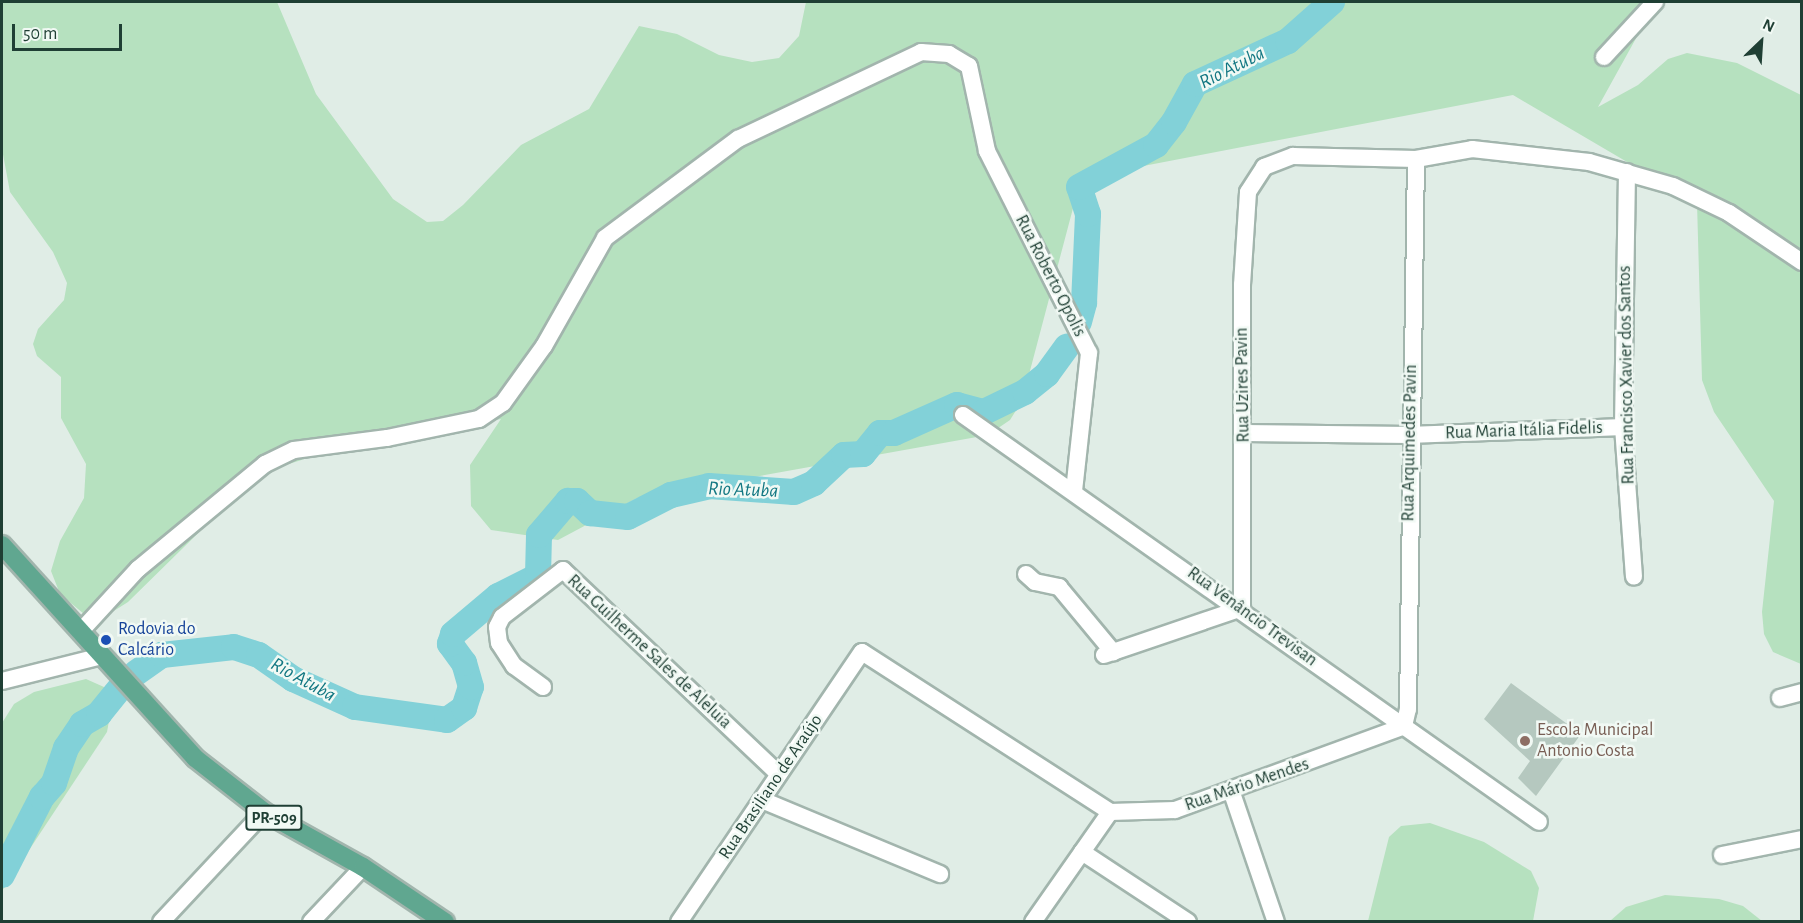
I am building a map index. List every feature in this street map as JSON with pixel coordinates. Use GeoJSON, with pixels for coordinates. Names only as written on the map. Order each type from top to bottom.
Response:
{"type":"FeatureCollection","features":[{"type":"Feature","properties":{"kind":"main road","name":"PR-509"},"geometry":{"type":"LineString","coordinates":[[2,545],[195,758],[264,812],[363,867],[445,921]]}},
{"type":"Feature","properties":{"kind":"street"},"geometry":{"type":"LineString","coordinates":[[1604,57],[1655,2]]}},
{"type":"Feature","properties":{"kind":"street","name":"Rua Roberto Opolis"},"geometry":{"type":"LineString","coordinates":[[80,632],[138,569],[265,464],[294,450],[387,438],[479,419],[504,403],[544,346],[605,238],[738,139],[921,52],[949,54],[969,66],[987,151],[1089,353],[1074,492]]}},
{"type":"Feature","properties":{"kind":"street"},"geometry":{"type":"LineString","coordinates":[[1416,159],[1472,149],[1539,154],[1627,172],[1673,186],[1729,213],[1802,262]]}},
{"type":"Feature","properties":{"kind":"street","name":"Rua Uzires Pavin"},"geometry":{"type":"LineString","coordinates":[[1242,608],[1245,433],[1242,285],[1248,192],[1264,167],[1293,156],[1416,159]]}},
{"type":"Feature","properties":{"kind":"street","name":"Rua Arquimedes Pavin"},"geometry":{"type":"LineString","coordinates":[[1404,726],[1408,709],[1409,435],[1416,159]]}},
{"type":"Feature","properties":{"kind":"street","name":"Rua Francisco Xavier dos Santos"},"geometry":{"type":"LineString","coordinates":[[1627,172],[1623,427],[1634,577]]}},
{"type":"Feature","properties":{"kind":"street","name":"Rua Venâncio Trevisan"},"geometry":{"type":"LineString","coordinates":[[963,415],[1242,608],[1539,822]]}},
{"type":"Feature","properties":{"kind":"street","name":"Rua Maria Itália Fidelis"},"geometry":{"type":"LineString","coordinates":[[1245,433],[1409,435],[1623,427]]}},
{"type":"Feature","properties":{"kind":"street","name":"Rua Guilherme Sales de Aleluia"},"geometry":{"type":"LineString","coordinates":[[543,687],[514,666],[499,644],[497,627],[502,617],[563,570],[779,774]]}},
{"type":"Feature","properties":{"kind":"street"},"geometry":{"type":"LineString","coordinates":[[1026,574],[1035,582],[1059,587],[1109,654],[1242,608]]}},
{"type":"Feature","properties":{"kind":"street","name":"Rua Brasiliano de Araújo"},"geometry":{"type":"LineString","coordinates":[[679,921],[862,652],[1110,812]]}},
{"type":"Feature","properties":{"kind":"street"},"geometry":{"type":"LineString","coordinates":[[2,681],[102,656]]}},
{"type":"Feature","properties":{"kind":"street"},"geometry":{"type":"LineString","coordinates":[[1780,698],[1802,692]]}},
{"type":"Feature","properties":{"kind":"street","name":"Rua Mário Mendes"},"geometry":{"type":"LineString","coordinates":[[1110,812],[1174,810],[1232,793],[1404,726]]}},
{"type":"Feature","properties":{"kind":"street"},"geometry":{"type":"LineString","coordinates":[[1232,793],[1276,921]]}},
{"type":"Feature","properties":{"kind":"street"},"geometry":{"type":"LineString","coordinates":[[762,800],[940,874]]}},
{"type":"Feature","properties":{"kind":"street"},"geometry":{"type":"LineString","coordinates":[[161,921],[264,812]]}},
{"type":"Feature","properties":{"kind":"street"},"geometry":{"type":"LineString","coordinates":[[1034,921],[1110,812]]}},
{"type":"Feature","properties":{"kind":"street"},"geometry":{"type":"LineString","coordinates":[[1722,855],[1802,839]]}},
{"type":"Feature","properties":{"kind":"street"},"geometry":{"type":"LineString","coordinates":[[1082,852],[1188,921]]}},
{"type":"Feature","properties":{"kind":"street"},"geometry":{"type":"LineString","coordinates":[[311,921],[363,867]]}},
{"type":"Feature","properties":{"kind":"green space"},"geometry":{"type":"Polygon","coordinates":[[[2,2],[277,2],[316,94],[393,199],[427,222],[443,221],[463,205],[521,145],[589,109],[639,26],[677,34],[719,55],[752,62],[779,58],[799,36],[806,2],[1662,2],[1650,13],[1598,107],[1638,85],[1668,59],[1687,53],[1737,63],[1801,95],[1801,664],[1773,652],[1764,634],[1762,612],[1774,501],[1714,412],[1702,380],[1697,203],[1513,95],[1081,178],[1022,401],[1010,420],[988,435],[637,498],[558,540],[491,530],[471,506],[470,465],[501,419],[317,455],[270,470],[240,492],[128,602],[109,614],[84,614],[60,594],[51,571],[60,541],[84,498],[86,464],[61,418],[61,377],[37,356],[33,344],[38,329],[64,300],[67,283],[53,252],[10,192],[2,149],[2,2]]]}},
{"type":"Feature","properties":{"kind":"green space"},"geometry":{"type":"Polygon","coordinates":[[[86,679],[104,687],[113,699],[107,732],[2,891],[2,723],[14,704],[34,692],[86,679]]]}},
{"type":"Feature","properties":{"kind":"green space"},"geometry":{"type":"Polygon","coordinates":[[[1430,823],[1484,842],[1531,871],[1539,888],[1533,921],[1368,921],[1389,837],[1401,826],[1430,823]]]}},
{"type":"Feature","properties":{"kind":"green space"},"geometry":{"type":"Polygon","coordinates":[[[1665,895],[1719,899],[1743,906],[1762,921],[1610,921],[1626,907],[1665,895]]]}},
{"type":"Feature","properties":{"kind":"building","name":"Escola Municipal Antonio Costa"},"geometry":{"type":"Polygon","coordinates":[[[1511,683],[1581,734],[1536,796],[1518,778],[1530,761],[1484,719],[1511,683]]]}},
{"type":"Feature","properties":{"kind":"waterway","name":"Rio Atuba"},"geometry":{"type":"LineString","coordinates":[[1079,322],[1084,303],[1088,214],[1079,187],[1156,145],[1174,122],[1195,84],[1288,41],[1332,2]]}},
{"type":"Feature","properties":{"kind":"waterway","name":"Rio Atuba"},"geometry":{"type":"LineString","coordinates":[[136,673],[162,655],[234,647],[259,655],[293,679],[355,707],[447,720],[464,708],[471,687],[464,663],[450,644],[453,634],[498,596],[538,576],[539,535],[568,501],[577,501],[590,513],[628,517],[671,495],[709,486],[794,492],[814,483],[844,455],[863,454],[880,433],[894,433],[957,405],[984,412],[1025,392],[1047,374],[1067,346]]}},
{"type":"Feature","properties":{"kind":"waterway","name":"Rio Atuba"},"geometry":{"type":"LineString","coordinates":[[2,875],[42,797],[54,783],[66,748],[82,724],[99,714],[119,689]]}},
{"type":"Feature","properties":{"kind":"place","name":"Rodovia do Calcário"},"geometry":{"type":"Point","coordinates":[106,640]}},
{"type":"Feature","properties":{"kind":"place","name":"Escola Municipal Antonio Costa"},"geometry":{"type":"Point","coordinates":[1525,741]}}]}
